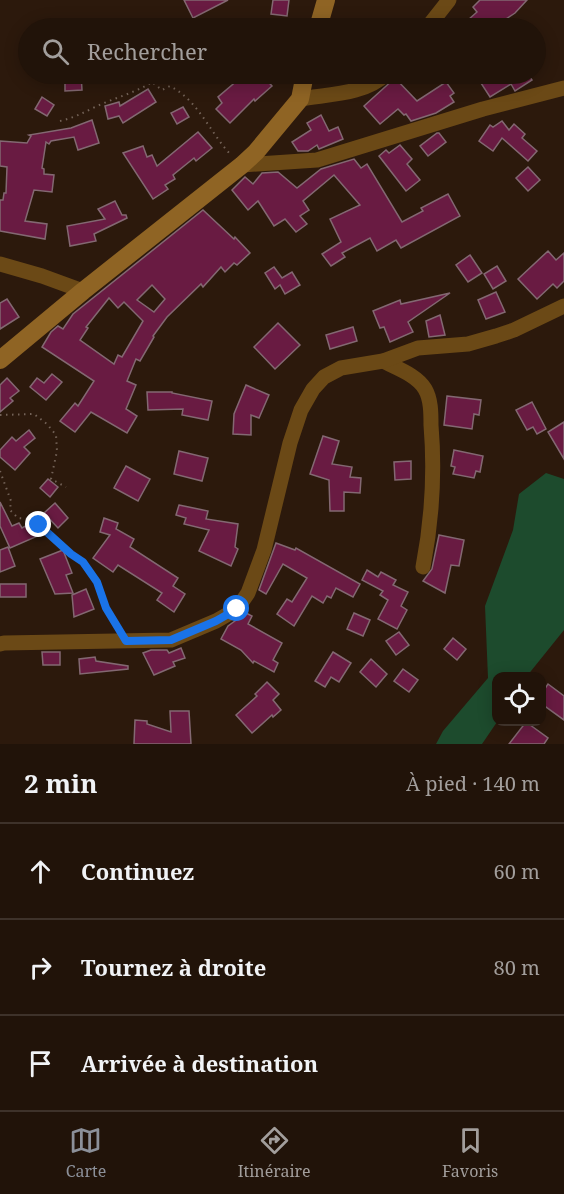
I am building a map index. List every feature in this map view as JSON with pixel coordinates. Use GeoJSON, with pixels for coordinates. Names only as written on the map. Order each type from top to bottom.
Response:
{"type":"FeatureCollection","features":[{"type":"Feature","properties":{"kind":"main road"},"geometry":{"type":"LineString","coordinates":[[321,18],[326,0]]}},
{"type":"Feature","properties":{"kind":"main road"},"geometry":{"type":"LineString","coordinates":[[0,360],[242,165],[256,152],[300,99],[303,84]]}},
{"type":"Feature","properties":{"kind":"street"},"geometry":{"type":"LineString","coordinates":[[435,18],[449,0]]}},
{"type":"Feature","properties":{"kind":"street"},"geometry":{"type":"LineString","coordinates":[[300,99],[356,90],[371,84]]}},
{"type":"Feature","properties":{"kind":"street"},"geometry":{"type":"LineString","coordinates":[[242,165],[317,160],[483,109],[564,88]]}},
{"type":"Feature","properties":{"kind":"street"},"geometry":{"type":"LineString","coordinates":[[0,264],[83,291]]}},
{"type":"Feature","properties":{"kind":"street"},"geometry":{"type":"LineString","coordinates":[[0,644],[171,640],[216,621],[237,609],[248,593],[264,550],[290,443],[301,410],[313,389],[324,376],[341,368],[383,361],[418,348],[468,344],[496,336],[564,306]]}},
{"type":"Feature","properties":{"kind":"street"},"geometry":{"type":"LineString","coordinates":[[383,361],[415,378],[425,388],[430,402],[434,452],[431,517],[423,567]]}},
{"type":"Feature","properties":{"kind":"path"},"geometry":{"type":"LineString","coordinates":[[60,121],[74,118],[149,84]]}},
{"type":"Feature","properties":{"kind":"path"},"geometry":{"type":"LineString","coordinates":[[154,84],[162,90],[170,86],[182,92],[212,127],[222,145],[242,165]]}},
{"type":"Feature","properties":{"kind":"path"},"geometry":{"type":"LineString","coordinates":[[0,415],[34,414],[47,424],[56,435],[57,451],[51,479],[66,487]]}},
{"type":"Feature","properties":{"kind":"path"},"geometry":{"type":"LineString","coordinates":[[0,471],[11,501],[10,510],[18,518],[30,519],[39,525],[83,562],[97,582],[106,608],[126,641]]}},
{"type":"Feature","properties":{"kind":"green space"},"geometry":{"type":"Polygon","coordinates":[[[546,473],[564,479],[564,630],[530,672],[492,672],[492,726],[494,726],[482,744],[436,744],[443,731],[488,678],[485,606],[513,530],[519,494],[546,473]]]}},
{"type":"Feature","properties":{"kind":"building"},"geometry":{"type":"Polygon","coordinates":[[[184,0],[228,0],[193,18],[184,0]]]}},
{"type":"Feature","properties":{"kind":"building"},"geometry":{"type":"Polygon","coordinates":[[[273,0],[289,0],[287,16],[271,14],[273,0]]]}},
{"type":"Feature","properties":{"kind":"building"},"geometry":{"type":"Polygon","coordinates":[[[480,0],[527,0],[508,18],[470,18],[477,12],[473,7],[480,0]]]}},
{"type":"Feature","properties":{"kind":"building"},"geometry":{"type":"Polygon","coordinates":[[[65,84],[82,84],[82,90],[65,91],[65,84]]]}},
{"type":"Feature","properties":{"kind":"building"},"geometry":{"type":"Polygon","coordinates":[[[233,84],[270,84],[272,86],[255,101],[254,99],[230,123],[216,109],[222,103],[218,97],[233,84]]]}},
{"type":"Feature","properties":{"kind":"building"},"geometry":{"type":"Polygon","coordinates":[[[388,84],[401,84],[417,101],[443,84],[447,84],[454,93],[450,96],[454,102],[436,113],[411,121],[398,109],[380,124],[364,106],[388,84]]]}},
{"type":"Feature","properties":{"kind":"building"},"geometry":{"type":"Polygon","coordinates":[[[482,84],[511,84],[490,97],[482,84]]]}},
{"type":"Feature","properties":{"kind":"building"},"geometry":{"type":"Polygon","coordinates":[[[511,84],[526,84],[515,91],[511,84]]]}},
{"type":"Feature","properties":{"kind":"building"},"geometry":{"type":"Polygon","coordinates":[[[148,89],[156,102],[123,123],[119,116],[108,119],[105,106],[119,102],[120,106],[148,89]]]}},
{"type":"Feature","properties":{"kind":"building"},"geometry":{"type":"Polygon","coordinates":[[[42,97],[54,105],[47,116],[35,109],[42,97]]]}},
{"type":"Feature","properties":{"kind":"building"},"geometry":{"type":"Polygon","coordinates":[[[183,107],[189,117],[177,124],[171,113],[183,107]]]}},
{"type":"Feature","properties":{"kind":"building"},"geometry":{"type":"Polygon","coordinates":[[[321,115],[329,131],[338,127],[343,139],[319,149],[317,145],[308,151],[298,151],[292,142],[311,130],[307,123],[321,115]]]}},
{"type":"Feature","properties":{"kind":"building"},"geometry":{"type":"Polygon","coordinates":[[[92,120],[99,143],[78,150],[74,137],[51,141],[49,144],[46,142],[42,168],[44,174],[54,175],[52,192],[34,190],[25,221],[47,224],[45,239],[0,231],[0,200],[3,200],[4,193],[6,193],[7,167],[0,166],[0,141],[27,143],[31,136],[29,135],[71,128],[92,120]]]}},
{"type":"Feature","properties":{"kind":"building"},"geometry":{"type":"Polygon","coordinates":[[[502,121],[509,130],[514,124],[525,134],[522,138],[537,151],[528,161],[502,138],[493,151],[479,141],[490,125],[493,127],[502,121]]]}},
{"type":"Feature","properties":{"kind":"building"},"geometry":{"type":"Polygon","coordinates":[[[198,132],[212,148],[196,161],[194,158],[173,175],[175,179],[165,185],[168,189],[153,199],[123,153],[143,146],[147,157],[152,155],[157,166],[198,132]]]}},
{"type":"Feature","properties":{"kind":"building"},"geometry":{"type":"Polygon","coordinates":[[[437,133],[446,142],[428,156],[420,146],[437,133]]]}},
{"type":"Feature","properties":{"kind":"building"},"geometry":{"type":"Polygon","coordinates":[[[400,145],[412,159],[407,164],[420,180],[406,191],[379,156],[386,150],[389,153],[400,145]]]}},
{"type":"Feature","properties":{"kind":"building"},"geometry":{"type":"Polygon","coordinates":[[[354,159],[361,168],[367,164],[402,222],[423,211],[421,208],[448,194],[460,216],[401,248],[396,240],[377,251],[370,238],[342,253],[345,257],[331,266],[322,254],[341,242],[330,219],[360,205],[334,175],[303,201],[309,210],[300,216],[307,224],[296,232],[285,219],[274,226],[258,201],[248,210],[232,190],[245,177],[253,184],[262,173],[278,172],[297,188],[321,169],[354,159]]]}},
{"type":"Feature","properties":{"kind":"building"},"geometry":{"type":"Polygon","coordinates":[[[528,167],[540,180],[528,191],[516,178],[528,167]]]}},
{"type":"Feature","properties":{"kind":"building"},"geometry":{"type":"Polygon","coordinates":[[[115,201],[122,215],[126,215],[127,218],[94,234],[96,241],[70,246],[67,226],[105,219],[98,209],[115,201]]]}},
{"type":"Feature","properties":{"kind":"building"},"geometry":{"type":"Polygon","coordinates":[[[203,210],[250,253],[225,272],[221,267],[203,287],[201,284],[167,317],[153,336],[140,361],[136,359],[127,381],[136,385],[126,409],[137,416],[127,433],[91,412],[75,432],[60,421],[75,403],[78,406],[94,381],[42,347],[51,332],[58,326],[63,329],[73,314],[203,210]],[[152,285],[137,300],[154,312],[165,299],[152,285]],[[109,298],[86,327],[88,328],[80,340],[114,364],[118,355],[122,357],[143,321],[124,302],[118,308],[109,298]]]}},
{"type":"Feature","properties":{"kind":"building"},"geometry":{"type":"Polygon","coordinates":[[[548,251],[556,260],[564,253],[564,281],[557,288],[553,284],[537,299],[518,279],[548,251]]]}},
{"type":"Feature","properties":{"kind":"building"},"geometry":{"type":"Polygon","coordinates":[[[470,255],[482,273],[468,282],[456,265],[470,255]]]}},
{"type":"Feature","properties":{"kind":"building"},"geometry":{"type":"Polygon","coordinates":[[[497,266],[506,281],[493,289],[484,274],[497,266]]]}},
{"type":"Feature","properties":{"kind":"building"},"geometry":{"type":"Polygon","coordinates":[[[274,267],[282,278],[292,272],[300,285],[285,294],[280,285],[275,289],[265,273],[274,267]]]}},
{"type":"Feature","properties":{"kind":"building"},"geometry":{"type":"Polygon","coordinates":[[[496,292],[505,312],[486,319],[478,300],[496,292]]]}},
{"type":"Feature","properties":{"kind":"building"},"geometry":{"type":"Polygon","coordinates":[[[450,293],[408,322],[413,332],[390,342],[384,327],[380,328],[373,311],[400,300],[401,304],[450,293]]]}},
{"type":"Feature","properties":{"kind":"building"},"geometry":{"type":"Polygon","coordinates":[[[7,299],[19,317],[0,329],[0,303],[7,299]]]}},
{"type":"Feature","properties":{"kind":"building"},"geometry":{"type":"Polygon","coordinates":[[[440,315],[445,335],[429,337],[426,321],[440,315]]]}},
{"type":"Feature","properties":{"kind":"building"},"geometry":{"type":"Polygon","coordinates":[[[278,323],[300,345],[275,369],[254,347],[278,323]]]}},
{"type":"Feature","properties":{"kind":"building"},"geometry":{"type":"Polygon","coordinates":[[[353,327],[357,341],[330,349],[326,335],[353,327]]]}},
{"type":"Feature","properties":{"kind":"building"},"geometry":{"type":"Polygon","coordinates":[[[52,374],[62,382],[46,400],[30,387],[37,378],[44,383],[52,374]]]}},
{"type":"Feature","properties":{"kind":"building"},"geometry":{"type":"Polygon","coordinates":[[[7,378],[19,391],[10,398],[13,401],[0,412],[0,385],[7,378]]]}},
{"type":"Feature","properties":{"kind":"building"},"geometry":{"type":"Polygon","coordinates":[[[246,385],[269,395],[259,418],[251,415],[251,435],[233,434],[234,414],[246,385]]]}},
{"type":"Feature","properties":{"kind":"building"},"geometry":{"type":"Polygon","coordinates":[[[147,392],[172,392],[212,401],[208,420],[182,415],[183,409],[148,410],[147,392]]]}},
{"type":"Feature","properties":{"kind":"building"},"geometry":{"type":"Polygon","coordinates":[[[447,396],[481,400],[479,415],[474,414],[472,429],[444,425],[447,396]]]}},
{"type":"Feature","properties":{"kind":"building"},"geometry":{"type":"Polygon","coordinates":[[[532,402],[546,429],[537,434],[533,427],[527,430],[516,410],[532,402]]]}},
{"type":"Feature","properties":{"kind":"building"},"geometry":{"type":"Polygon","coordinates":[[[564,422],[564,459],[548,432],[564,422]]]}},
{"type":"Feature","properties":{"kind":"building"},"geometry":{"type":"Polygon","coordinates":[[[29,430],[35,438],[24,447],[30,453],[15,470],[0,457],[0,450],[12,437],[16,441],[29,430]]]}},
{"type":"Feature","properties":{"kind":"building"},"geometry":{"type":"Polygon","coordinates":[[[323,436],[339,441],[332,464],[352,467],[350,477],[361,478],[360,493],[344,492],[344,511],[330,511],[329,480],[310,474],[323,436]]]}},
{"type":"Feature","properties":{"kind":"building"},"geometry":{"type":"Polygon","coordinates":[[[454,450],[483,456],[480,472],[476,471],[474,478],[453,474],[455,467],[451,466],[454,450]]]}},
{"type":"Feature","properties":{"kind":"building"},"geometry":{"type":"Polygon","coordinates":[[[179,451],[208,458],[202,481],[174,474],[179,451]]]}},
{"type":"Feature","properties":{"kind":"building"},"geometry":{"type":"Polygon","coordinates":[[[411,461],[411,479],[395,480],[394,462],[411,461]]]}},
{"type":"Feature","properties":{"kind":"building"},"geometry":{"type":"Polygon","coordinates":[[[126,466],[150,479],[138,501],[114,488],[126,466]]]}},
{"type":"Feature","properties":{"kind":"building"},"geometry":{"type":"Polygon","coordinates":[[[48,479],[58,487],[50,497],[40,488],[48,479]]]}},
{"type":"Feature","properties":{"kind":"building"},"geometry":{"type":"Polygon","coordinates":[[[0,502],[12,526],[19,523],[22,528],[33,522],[40,535],[10,548],[0,526],[0,502]]]}},
{"type":"Feature","properties":{"kind":"building"},"geometry":{"type":"Polygon","coordinates":[[[55,503],[68,518],[58,528],[44,513],[55,503]]]}},
{"type":"Feature","properties":{"kind":"building"},"geometry":{"type":"Polygon","coordinates":[[[179,505],[208,511],[206,519],[238,524],[235,547],[238,549],[231,566],[199,551],[209,530],[184,524],[186,518],[176,515],[179,505]]]}},
{"type":"Feature","properties":{"kind":"building"},"geometry":{"type":"Polygon","coordinates":[[[104,518],[118,523],[116,529],[134,539],[130,547],[178,578],[173,586],[185,594],[174,612],[157,600],[162,593],[118,565],[113,572],[93,558],[110,535],[100,532],[104,518]]]}},
{"type":"Feature","properties":{"kind":"building"},"geometry":{"type":"Polygon","coordinates":[[[439,535],[464,540],[459,566],[451,565],[445,593],[423,581],[432,569],[439,535]]]}},
{"type":"Feature","properties":{"kind":"building"},"geometry":{"type":"Polygon","coordinates":[[[276,543],[295,550],[296,548],[360,584],[353,597],[336,588],[331,598],[327,596],[323,603],[312,596],[294,626],[277,614],[287,599],[292,602],[307,578],[283,564],[266,594],[259,590],[276,543]]]}},
{"type":"Feature","properties":{"kind":"building"},"geometry":{"type":"Polygon","coordinates":[[[8,547],[15,566],[0,572],[0,550],[8,547]]]}},
{"type":"Feature","properties":{"kind":"building"},"geometry":{"type":"Polygon","coordinates":[[[63,550],[72,573],[66,575],[73,593],[55,594],[40,559],[63,550]]]}},
{"type":"Feature","properties":{"kind":"building"},"geometry":{"type":"Polygon","coordinates":[[[367,570],[378,577],[381,572],[396,580],[393,585],[408,592],[401,606],[407,610],[397,629],[378,619],[388,600],[380,595],[383,591],[362,580],[367,570]]]}},
{"type":"Feature","properties":{"kind":"building"},"geometry":{"type":"Polygon","coordinates":[[[0,584],[26,584],[26,597],[0,597],[0,584]]]}},
{"type":"Feature","properties":{"kind":"building"},"geometry":{"type":"Polygon","coordinates":[[[86,589],[94,609],[74,617],[72,595],[86,589]]]}},
{"type":"Feature","properties":{"kind":"building"},"geometry":{"type":"Polygon","coordinates":[[[246,613],[252,616],[248,624],[282,643],[273,660],[278,663],[274,672],[254,661],[253,663],[241,650],[221,639],[228,626],[246,613]]]}},
{"type":"Feature","properties":{"kind":"building"},"geometry":{"type":"Polygon","coordinates":[[[354,613],[370,620],[363,636],[347,629],[354,613]]]}},
{"type":"Feature","properties":{"kind":"building"},"geometry":{"type":"Polygon","coordinates":[[[399,632],[409,645],[396,655],[386,641],[399,632]]]}},
{"type":"Feature","properties":{"kind":"building"},"geometry":{"type":"Polygon","coordinates":[[[453,638],[466,649],[457,660],[444,649],[453,638]]]}},
{"type":"Feature","properties":{"kind":"building"},"geometry":{"type":"Polygon","coordinates":[[[181,648],[185,658],[173,662],[175,666],[154,675],[143,653],[151,650],[167,650],[169,653],[181,648]]]}},
{"type":"Feature","properties":{"kind":"building"},"geometry":{"type":"Polygon","coordinates":[[[42,652],[60,652],[60,665],[43,665],[42,652]]]}},
{"type":"Feature","properties":{"kind":"building"},"geometry":{"type":"Polygon","coordinates":[[[333,652],[351,663],[339,682],[331,677],[325,687],[315,681],[333,652]]]}},
{"type":"Feature","properties":{"kind":"building"},"geometry":{"type":"Polygon","coordinates":[[[95,657],[96,661],[128,666],[128,669],[80,674],[79,659],[95,657]]]}},
{"type":"Feature","properties":{"kind":"building"},"geometry":{"type":"Polygon","coordinates":[[[371,659],[387,674],[376,687],[360,672],[371,659]]]}},
{"type":"Feature","properties":{"kind":"building"},"geometry":{"type":"Polygon","coordinates":[[[403,669],[418,680],[409,692],[394,681],[403,669]]]}},
{"type":"Feature","properties":{"kind":"building"},"geometry":{"type":"Polygon","coordinates":[[[267,682],[279,694],[273,700],[281,710],[252,733],[236,715],[257,696],[255,694],[267,682]]]}},
{"type":"Feature","properties":{"kind":"building"},"geometry":{"type":"Polygon","coordinates":[[[548,684],[564,696],[564,720],[546,707],[548,684]]]}},
{"type":"Feature","properties":{"kind":"building"},"geometry":{"type":"Polygon","coordinates":[[[170,711],[189,711],[191,744],[134,744],[135,720],[147,721],[147,724],[171,732],[170,711]]]}},
{"type":"Feature","properties":{"kind":"building"},"geometry":{"type":"Polygon","coordinates":[[[523,726],[532,726],[548,738],[544,744],[509,744],[523,726]]]}},
{"type":"Feature","properties":{"kind":"route"},"geometry":{"type":"LineString","coordinates":[[39,525],[83,562],[97,582],[106,608],[126,641],[171,640],[216,621],[237,609]]}}]}
